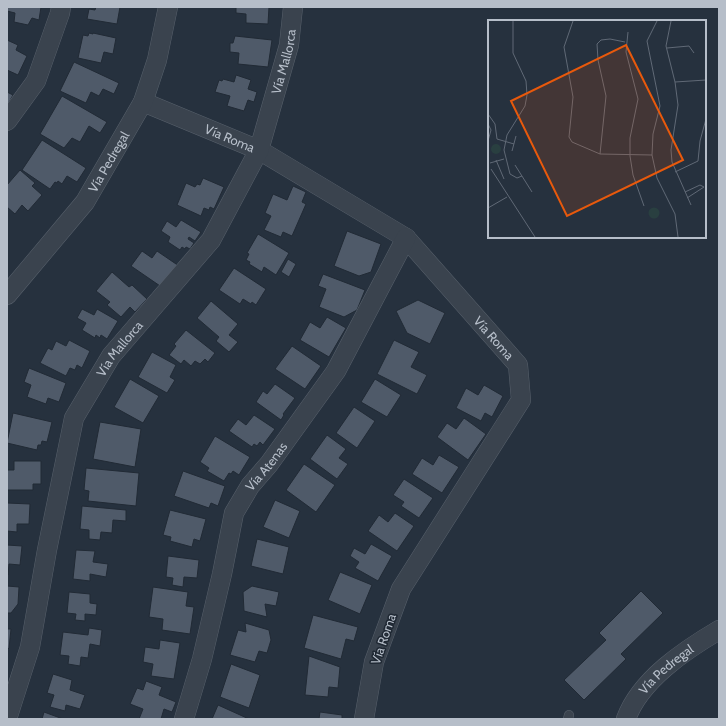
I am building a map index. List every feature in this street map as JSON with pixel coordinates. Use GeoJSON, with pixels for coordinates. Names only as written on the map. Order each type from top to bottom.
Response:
{"type":"FeatureCollection","features":[{"type":"Feature","properties":{"kind":"street"},"geometry":{"type":"LineString","coordinates":[[7,121],[36,81],[60,14],[61,7]]}},
{"type":"Feature","properties":{"kind":"street","name":"Vía Pedregal"},"geometry":{"type":"LineString","coordinates":[[7,294],[85,202],[143,102],[157,60],[168,7]]}},
{"type":"Feature","properties":{"kind":"street","name":"Vía Mallorca"},"geometry":{"type":"LineString","coordinates":[[7,719],[30,647],[74,418],[111,356],[211,240],[259,150],[289,45],[293,7]]}},
{"type":"Feature","properties":{"kind":"street","name":"Vía Roma"},"geometry":{"type":"LineString","coordinates":[[143,102],[259,150],[406,238],[518,365],[521,400],[401,589],[374,662],[364,719]]}},
{"type":"Feature","properties":{"kind":"street","name":"Vía Atenas"},"geometry":{"type":"LineString","coordinates":[[184,719],[202,659],[222,574],[234,513],[250,486],[269,464],[336,371],[406,238]]}},
{"type":"Feature","properties":{"kind":"street","name":"Vía Pedregal"},"geometry":{"type":"LineString","coordinates":[[626,719],[642,692],[667,665],[699,642],[719,630]]}},
{"type":"Feature","properties":{"kind":"building"},"geometry":{"type":"Polygon","coordinates":[[[7,7],[41,7],[39,20],[32,18],[28,25],[14,22],[15,13],[7,11],[7,7]]]}},
{"type":"Feature","properties":{"kind":"building"},"geometry":{"type":"Polygon","coordinates":[[[96,7],[120,7],[117,24],[87,19],[89,9],[95,10],[96,7]]]}},
{"type":"Feature","properties":{"kind":"building"},"geometry":{"type":"Polygon","coordinates":[[[236,7],[269,7],[268,24],[246,23],[246,14],[236,13],[236,7]]]}},
{"type":"Feature","properties":{"kind":"building"},"geometry":{"type":"Polygon","coordinates":[[[89,33],[116,38],[113,54],[104,52],[101,63],[78,58],[83,35],[88,36],[89,33]]]}},
{"type":"Feature","properties":{"kind":"building"},"geometry":{"type":"Polygon","coordinates":[[[235,36],[272,40],[268,67],[238,64],[239,53],[230,52],[230,43],[233,43],[235,36]]]}},
{"type":"Feature","properties":{"kind":"building"},"geometry":{"type":"Polygon","coordinates":[[[7,40],[18,45],[16,50],[27,56],[18,75],[7,70],[7,40]]]}},
{"type":"Feature","properties":{"kind":"building"},"geometry":{"type":"Polygon","coordinates":[[[74,62],[119,83],[114,94],[103,89],[99,96],[91,92],[86,103],[60,91],[74,62]]]}},
{"type":"Feature","properties":{"kind":"building"},"geometry":{"type":"Polygon","coordinates":[[[236,75],[251,80],[248,89],[257,92],[254,102],[248,100],[244,111],[227,106],[230,96],[215,92],[219,80],[222,81],[223,79],[234,82],[236,75]]]}},
{"type":"Feature","properties":{"kind":"building"},"geometry":{"type":"Polygon","coordinates":[[[7,92],[13,95],[8,104],[7,104],[7,92]]]}},
{"type":"Feature","properties":{"kind":"building"},"geometry":{"type":"Polygon","coordinates":[[[62,96],[107,122],[100,133],[89,126],[80,142],[72,138],[64,148],[40,134],[62,96]]]}},
{"type":"Feature","properties":{"kind":"building"},"geometry":{"type":"Polygon","coordinates":[[[42,140],[86,168],[77,182],[67,176],[62,184],[58,181],[57,183],[55,182],[50,189],[22,170],[42,140]]]}},
{"type":"Feature","properties":{"kind":"building"},"geometry":{"type":"Polygon","coordinates":[[[20,170],[35,183],[32,186],[42,195],[28,211],[22,205],[15,214],[7,207],[7,185],[20,170]]]}},
{"type":"Feature","properties":{"kind":"building"},"geometry":{"type":"Polygon","coordinates":[[[203,178],[224,187],[214,209],[210,207],[209,210],[204,208],[201,216],[177,205],[186,183],[195,187],[197,184],[200,185],[203,178]]]}},
{"type":"Feature","properties":{"kind":"building"},"geometry":{"type":"Polygon","coordinates":[[[293,186],[306,192],[302,202],[306,204],[292,236],[283,232],[281,237],[264,230],[271,216],[265,213],[273,194],[287,200],[293,186]]]}},
{"type":"Feature","properties":{"kind":"building"},"geometry":{"type":"Polygon","coordinates":[[[181,220],[201,232],[195,241],[189,237],[188,239],[194,243],[190,249],[186,247],[185,249],[182,247],[180,250],[168,242],[170,237],[161,231],[167,221],[176,227],[181,220]]]}},
{"type":"Feature","properties":{"kind":"building"},"geometry":{"type":"Polygon","coordinates":[[[347,231],[381,244],[371,272],[359,276],[334,266],[347,231]]]}},
{"type":"Feature","properties":{"kind":"building"},"geometry":{"type":"Polygon","coordinates":[[[258,234],[289,253],[276,275],[264,267],[262,272],[249,264],[250,262],[246,260],[249,254],[247,253],[258,234]]]}},
{"type":"Feature","properties":{"kind":"building"},"geometry":{"type":"Polygon","coordinates":[[[142,251],[152,258],[157,251],[179,266],[163,288],[131,266],[142,251]]]}},
{"type":"Feature","properties":{"kind":"building"},"geometry":{"type":"Polygon","coordinates":[[[288,259],[296,264],[289,277],[281,272],[288,259]]]}},
{"type":"Feature","properties":{"kind":"building"},"geometry":{"type":"Polygon","coordinates":[[[234,268],[266,289],[256,305],[243,299],[240,304],[219,290],[234,268]]]}},
{"type":"Feature","properties":{"kind":"building"},"geometry":{"type":"Polygon","coordinates":[[[112,272],[129,287],[132,285],[147,299],[135,312],[130,307],[121,317],[107,305],[110,302],[96,291],[112,272]]]}},
{"type":"Feature","properties":{"kind":"building"},"geometry":{"type":"Polygon","coordinates":[[[323,274],[365,290],[357,310],[344,317],[319,307],[326,289],[318,286],[323,274]]]}},
{"type":"Feature","properties":{"kind":"building"},"geometry":{"type":"Polygon","coordinates":[[[418,300],[445,313],[430,344],[407,333],[396,311],[418,300]]]}},
{"type":"Feature","properties":{"kind":"building"},"geometry":{"type":"Polygon","coordinates":[[[211,301],[238,324],[229,335],[238,342],[229,352],[216,341],[219,337],[197,318],[211,301]]]}},
{"type":"Feature","properties":{"kind":"building"},"geometry":{"type":"Polygon","coordinates":[[[82,309],[94,315],[97,309],[118,321],[107,339],[101,335],[100,338],[96,335],[95,338],[82,330],[86,323],[77,318],[82,309]]]}},
{"type":"Feature","properties":{"kind":"building"},"geometry":{"type":"Polygon","coordinates":[[[327,317],[346,328],[329,357],[300,340],[310,322],[320,328],[327,317]]]}},
{"type":"Feature","properties":{"kind":"building"},"geometry":{"type":"Polygon","coordinates":[[[186,330],[215,353],[208,362],[205,359],[200,364],[195,361],[191,366],[184,360],[181,364],[169,355],[176,346],[174,344],[186,330]]]}},
{"type":"Feature","properties":{"kind":"building"},"geometry":{"type":"Polygon","coordinates":[[[69,340],[90,351],[82,368],[77,365],[75,370],[70,368],[66,376],[40,363],[48,348],[52,350],[56,341],[66,346],[69,340]]]}},
{"type":"Feature","properties":{"kind":"building"},"geometry":{"type":"Polygon","coordinates":[[[394,340],[419,352],[411,367],[427,375],[417,394],[377,374],[394,340]]]}},
{"type":"Feature","properties":{"kind":"building"},"geometry":{"type":"Polygon","coordinates":[[[292,346],[321,366],[305,389],[275,369],[292,346]]]}},
{"type":"Feature","properties":{"kind":"building"},"geometry":{"type":"Polygon","coordinates":[[[152,352],[176,365],[170,377],[175,380],[167,393],[138,377],[152,352]]]}},
{"type":"Feature","properties":{"kind":"building"},"geometry":{"type":"Polygon","coordinates":[[[29,368],[66,383],[59,402],[48,398],[46,404],[27,397],[31,385],[24,382],[29,368]]]}},
{"type":"Feature","properties":{"kind":"building"},"geometry":{"type":"Polygon","coordinates":[[[130,379],[159,396],[143,423],[114,407],[130,379]]]}},
{"type":"Feature","properties":{"kind":"building"},"geometry":{"type":"Polygon","coordinates":[[[375,379],[401,395],[387,417],[361,402],[375,379]]]}},
{"type":"Feature","properties":{"kind":"building"},"geometry":{"type":"Polygon","coordinates":[[[275,384],[295,398],[283,414],[284,415],[281,420],[256,402],[263,391],[267,394],[275,384]]]}},
{"type":"Feature","properties":{"kind":"building"},"geometry":{"type":"Polygon","coordinates":[[[484,385],[503,396],[492,417],[485,413],[481,421],[456,408],[466,388],[478,395],[484,385]]]}},
{"type":"Feature","properties":{"kind":"building"},"geometry":{"type":"Polygon","coordinates":[[[354,407],[375,421],[357,448],[336,433],[354,407]]]}},
{"type":"Feature","properties":{"kind":"building"},"geometry":{"type":"Polygon","coordinates":[[[13,413],[52,422],[47,442],[42,441],[41,445],[38,445],[37,450],[7,443],[13,413]]]}},
{"type":"Feature","properties":{"kind":"building"},"geometry":{"type":"Polygon","coordinates":[[[254,415],[275,429],[263,445],[260,442],[257,446],[254,444],[252,447],[229,431],[238,419],[246,425],[254,415]]]}},
{"type":"Feature","properties":{"kind":"building"},"geometry":{"type":"Polygon","coordinates":[[[464,418],[486,434],[468,460],[437,437],[447,423],[456,429],[464,418]]]}},
{"type":"Feature","properties":{"kind":"building"},"geometry":{"type":"Polygon","coordinates":[[[100,422],[141,429],[135,467],[93,459],[100,422]]]}},
{"type":"Feature","properties":{"kind":"building"},"geometry":{"type":"Polygon","coordinates":[[[327,435],[346,449],[339,458],[348,464],[337,479],[310,459],[327,435]]]}},
{"type":"Feature","properties":{"kind":"building"},"geometry":{"type":"Polygon","coordinates":[[[215,436],[250,457],[239,475],[233,471],[231,474],[229,473],[224,481],[207,471],[209,468],[200,462],[215,436]]]}},
{"type":"Feature","properties":{"kind":"building"},"geometry":{"type":"Polygon","coordinates":[[[439,455],[459,467],[442,493],[412,474],[422,458],[433,465],[439,455]]]}},
{"type":"Feature","properties":{"kind":"building"},"geometry":{"type":"Polygon","coordinates":[[[14,461],[41,461],[41,484],[33,484],[33,490],[7,490],[7,470],[14,470],[14,461]]]}},
{"type":"Feature","properties":{"kind":"building"},"geometry":{"type":"Polygon","coordinates":[[[304,464],[335,485],[316,512],[286,490],[304,464]]]}},
{"type":"Feature","properties":{"kind":"building"},"geometry":{"type":"Polygon","coordinates":[[[86,468],[139,473],[136,506],[88,501],[89,491],[84,490],[86,468]]]}},
{"type":"Feature","properties":{"kind":"building"},"geometry":{"type":"Polygon","coordinates":[[[183,471],[225,486],[218,506],[211,503],[209,508],[174,496],[183,471]]]}},
{"type":"Feature","properties":{"kind":"building"},"geometry":{"type":"Polygon","coordinates":[[[404,479],[433,498],[419,518],[401,506],[404,502],[393,495],[404,479]]]}},
{"type":"Feature","properties":{"kind":"building"},"geometry":{"type":"Polygon","coordinates":[[[275,500],[300,511],[289,538],[263,527],[275,500]]]}},
{"type":"Feature","properties":{"kind":"building"},"geometry":{"type":"Polygon","coordinates":[[[7,503],[30,504],[29,524],[17,524],[17,532],[7,531],[7,503]]]}},
{"type":"Feature","properties":{"kind":"building"},"geometry":{"type":"Polygon","coordinates":[[[82,506],[126,510],[126,521],[113,520],[112,533],[101,532],[100,540],[89,539],[89,530],[80,529],[82,506]]]}},
{"type":"Feature","properties":{"kind":"building"},"geometry":{"type":"Polygon","coordinates":[[[170,510],[206,519],[200,541],[194,539],[192,547],[170,541],[171,537],[163,535],[170,510]]]}},
{"type":"Feature","properties":{"kind":"building"},"geometry":{"type":"Polygon","coordinates":[[[395,513],[414,526],[397,551],[368,531],[379,515],[388,522],[395,513]]]}},
{"type":"Feature","properties":{"kind":"building"},"geometry":{"type":"Polygon","coordinates":[[[257,539],[289,547],[283,574],[251,566],[257,539]]]}},
{"type":"Feature","properties":{"kind":"building"},"geometry":{"type":"Polygon","coordinates":[[[371,544],[392,556],[378,581],[355,568],[359,562],[350,556],[354,548],[365,554],[371,544]]]}},
{"type":"Feature","properties":{"kind":"building"},"geometry":{"type":"Polygon","coordinates":[[[7,545],[22,546],[20,565],[9,564],[8,575],[7,545]]]}},
{"type":"Feature","properties":{"kind":"building"},"geometry":{"type":"Polygon","coordinates":[[[76,550],[95,551],[93,562],[108,564],[106,577],[90,574],[90,581],[73,579],[76,550]]]}},
{"type":"Feature","properties":{"kind":"building"},"geometry":{"type":"Polygon","coordinates":[[[168,556],[199,560],[197,578],[184,577],[183,587],[172,585],[173,578],[166,577],[168,556]]]}},
{"type":"Feature","properties":{"kind":"building"},"geometry":{"type":"Polygon","coordinates":[[[340,572],[372,585],[360,614],[328,600],[340,572]]]}},
{"type":"Feature","properties":{"kind":"building"},"geometry":{"type":"Polygon","coordinates":[[[7,586],[19,587],[18,604],[11,613],[7,613],[7,586]]]}},
{"type":"Feature","properties":{"kind":"building"},"geometry":{"type":"Polygon","coordinates":[[[252,586],[279,592],[276,606],[265,604],[267,617],[244,611],[243,592],[252,586]]]}},
{"type":"Feature","properties":{"kind":"building"},"geometry":{"type":"Polygon","coordinates":[[[153,587],[188,592],[186,606],[194,607],[190,634],[162,630],[163,619],[149,617],[153,587]]]}},
{"type":"Feature","properties":{"kind":"building"},"geometry":{"type":"Polygon","coordinates":[[[641,591],[663,613],[621,654],[626,659],[584,700],[564,680],[606,640],[599,633],[641,591]]]}},
{"type":"Feature","properties":{"kind":"building"},"geometry":{"type":"Polygon","coordinates":[[[69,592],[90,594],[90,603],[97,604],[96,615],[85,614],[85,621],[75,620],[76,614],[67,613],[69,592]]]}},
{"type":"Feature","properties":{"kind":"building"},"geometry":{"type":"Polygon","coordinates":[[[313,615],[358,627],[354,641],[346,639],[341,659],[304,648],[313,615]]]}},
{"type":"Feature","properties":{"kind":"building"},"geometry":{"type":"Polygon","coordinates":[[[245,623],[269,630],[271,640],[267,653],[259,651],[255,662],[230,655],[238,630],[246,632],[245,623]]]}},
{"type":"Feature","properties":{"kind":"building"},"geometry":{"type":"Polygon","coordinates":[[[89,628],[102,630],[100,646],[90,644],[88,658],[81,657],[80,666],[68,664],[69,656],[60,655],[63,632],[88,635],[89,628]]]}},
{"type":"Feature","properties":{"kind":"building"},"geometry":{"type":"Polygon","coordinates":[[[7,629],[11,629],[9,648],[7,650],[7,629]]]}},
{"type":"Feature","properties":{"kind":"building"},"geometry":{"type":"Polygon","coordinates":[[[160,640],[180,643],[174,679],[151,676],[153,664],[143,662],[145,647],[159,649],[160,640]]]}},
{"type":"Feature","properties":{"kind":"building"},"geometry":{"type":"Polygon","coordinates":[[[309,656],[340,667],[338,688],[329,687],[328,697],[305,695],[309,656]]]}},
{"type":"Feature","properties":{"kind":"building"},"geometry":{"type":"Polygon","coordinates":[[[231,664],[260,675],[249,708],[220,697],[231,664]]]}},
{"type":"Feature","properties":{"kind":"building"},"geometry":{"type":"Polygon","coordinates":[[[53,674],[72,680],[70,690],[85,695],[80,709],[66,705],[65,711],[50,707],[54,695],[47,693],[53,674]]]}},
{"type":"Feature","properties":{"kind":"building"},"geometry":{"type":"Polygon","coordinates":[[[146,681],[162,687],[159,695],[176,702],[172,712],[164,709],[161,719],[139,719],[143,709],[130,704],[137,688],[143,690],[146,681]]]}},
{"type":"Feature","properties":{"kind":"building"},"geometry":{"type":"Polygon","coordinates":[[[218,705],[249,719],[212,719],[218,705]]]}},
{"type":"Feature","properties":{"kind":"building"},"geometry":{"type":"Polygon","coordinates":[[[44,712],[63,719],[42,719],[44,712]]]}},
{"type":"Feature","properties":{"kind":"building"},"geometry":{"type":"Polygon","coordinates":[[[320,712],[342,715],[342,719],[319,719],[320,712]]]}}]}
